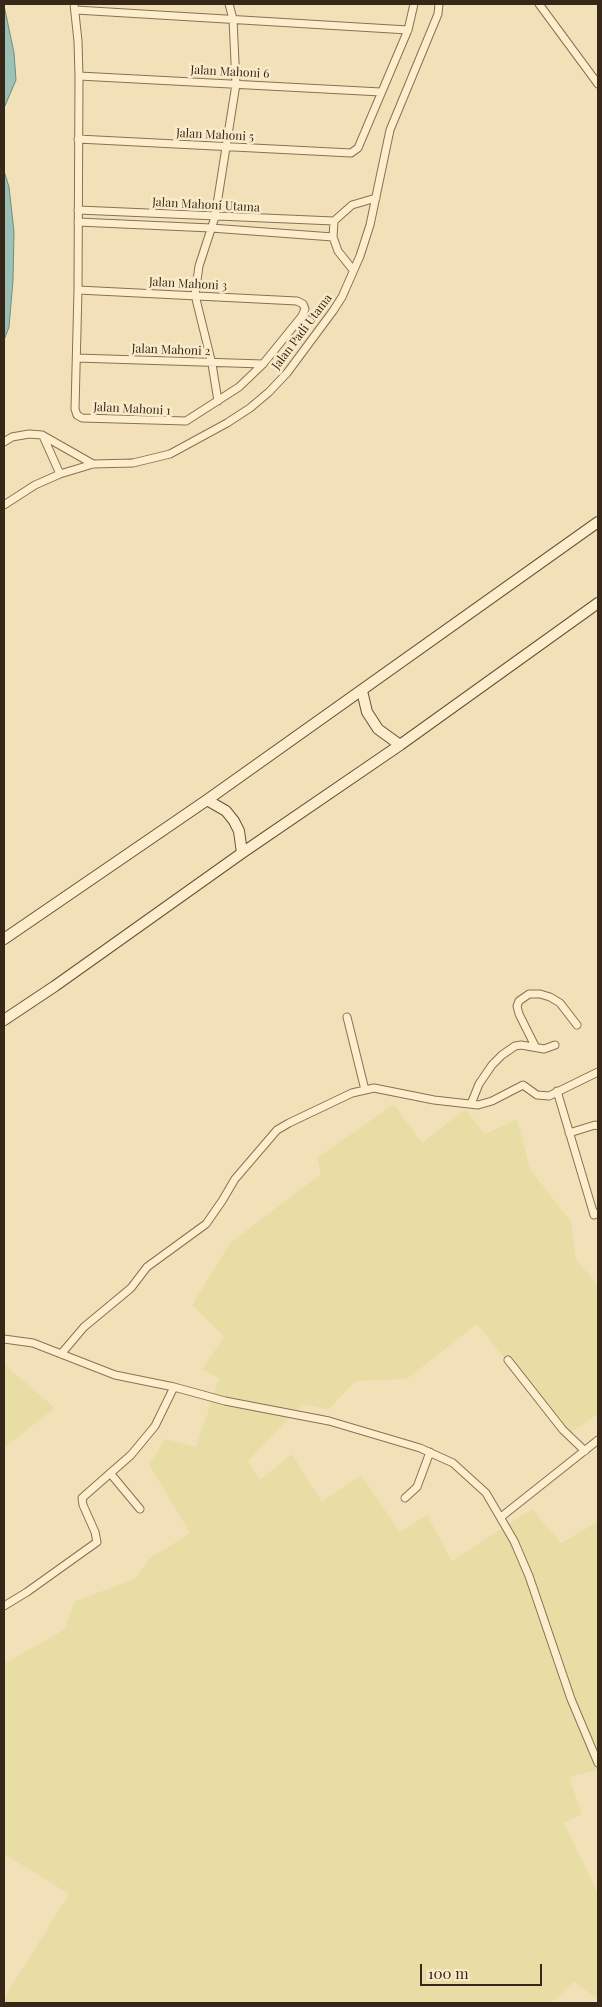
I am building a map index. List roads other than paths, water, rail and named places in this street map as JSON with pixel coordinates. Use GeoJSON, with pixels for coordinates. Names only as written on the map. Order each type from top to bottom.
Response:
{"type":"FeatureCollection","features":[{"type":"Feature","properties":{"kind":"street"},"geometry":{"type":"LineString","coordinates":[[229,4],[233,18],[236,84],[215,216],[199,266],[195,296],[212,364],[218,401],[239,386],[263,364]]}},
{"type":"Feature","properties":{"kind":"street"},"geometry":{"type":"LineString","coordinates":[[381,92],[408,30],[414,4]]}},
{"type":"Feature","properties":{"kind":"street","name":"Jalan Padi Utama"},"geometry":{"type":"LineString","coordinates":[[4,505],[35,486],[60,474],[92,464],[133,463],[170,454],[227,423],[250,408],[269,392],[303,352],[342,297],[366,241],[390,130],[438,14],[439,4]]}},
{"type":"Feature","properties":{"kind":"street"},"geometry":{"type":"LineString","coordinates":[[539,4],[598,84]]}},
{"type":"Feature","properties":{"kind":"street"},"geometry":{"type":"LineString","coordinates":[[77,358],[78,76],[75,7],[408,30]]}},
{"type":"Feature","properties":{"kind":"street","name":"Jalan Mahoni 6"},"geometry":{"type":"LineString","coordinates":[[78,76],[381,92]]}},
{"type":"Feature","properties":{"kind":"street","name":"Jalan Mahoni 5"},"geometry":{"type":"LineString","coordinates":[[78,139],[351,153],[358,148],[381,92]]}},
{"type":"Feature","properties":{"kind":"street"},"geometry":{"type":"LineString","coordinates":[[353,270],[338,251],[333,237],[334,221],[352,205],[376,198]]}},
{"type":"Feature","properties":{"kind":"street","name":"Jalan Mahoni Utama"},"geometry":{"type":"LineString","coordinates":[[78,210],[334,221]]}},
{"type":"Feature","properties":{"kind":"street","name":"Jalan Mahoni Utama"},"geometry":{"type":"LineString","coordinates":[[78,222],[210,228],[333,237]]}},
{"type":"Feature","properties":{"kind":"street","name":"Jalan Mahoni 3"},"geometry":{"type":"LineString","coordinates":[[78,290],[296,300],[303,304],[305,309],[302,316],[263,364]]}},
{"type":"Feature","properties":{"kind":"street","name":"Jalan Mahoni 2"},"geometry":{"type":"LineString","coordinates":[[77,358],[212,364],[263,364]]}},
{"type":"Feature","properties":{"kind":"street","name":"Jalan Mahoni 1"},"geometry":{"type":"LineString","coordinates":[[77,358],[75,409],[77,415],[82,418],[186,422],[218,401]]}},
{"type":"Feature","properties":{"kind":"street"},"geometry":{"type":"LineString","coordinates":[[4,442],[12,437],[28,434],[42,435],[92,464]]}},
{"type":"Feature","properties":{"kind":"street"},"geometry":{"type":"LineString","coordinates":[[42,435],[60,474]]}},
{"type":"Feature","properties":{"kind":"street"},"geometry":{"type":"LineString","coordinates":[[4,939],[362,692],[598,522]]}},
{"type":"Feature","properties":{"kind":"street"},"geometry":{"type":"LineString","coordinates":[[4,1020],[400,745],[598,603]]}},
{"type":"Feature","properties":{"kind":"street"},"geometry":{"type":"LineString","coordinates":[[362,692],[366,712],[378,730],[400,745]]}},
{"type":"Feature","properties":{"kind":"street"},"geometry":{"type":"LineString","coordinates":[[207,800],[226,811],[234,821],[239,831],[242,853]]}},
{"type":"Feature","properties":{"kind":"street"},"geometry":{"type":"LineString","coordinates":[[535,1046],[519,1014],[518,1006],[519,1000],[529,994],[545,995],[560,1004],[577,1025]]}},
{"type":"Feature","properties":{"kind":"street"},"geometry":{"type":"LineString","coordinates":[[346,1017],[364,1090]]}},
{"type":"Feature","properties":{"kind":"street"},"geometry":{"type":"LineString","coordinates":[[471,1104],[479,1084],[492,1065],[514,1046],[544,1048],[555,1045]]}},
{"type":"Feature","properties":{"kind":"street"},"geometry":{"type":"LineString","coordinates":[[61,1354],[84,1327],[132,1288],[147,1267],[206,1224],[219,1207],[235,1179],[277,1130],[330,1103],[374,1088],[388,1089],[434,1100],[471,1104],[486,1103],[523,1085],[537,1095],[543,1096],[598,1072]]}},
{"type":"Feature","properties":{"kind":"street"},"geometry":{"type":"LineString","coordinates":[[557,1091],[594,1215],[598,1214]]}},
{"type":"Feature","properties":{"kind":"street"},"geometry":{"type":"LineString","coordinates":[[569,1133],[598,1126]]}},
{"type":"Feature","properties":{"kind":"street"},"geometry":{"type":"LineString","coordinates":[[4,1339],[33,1344],[115,1374],[225,1401],[329,1421],[420,1448],[453,1463],[472,1478],[486,1493],[514,1541],[529,1576],[571,1699],[598,1762]]}},
{"type":"Feature","properties":{"kind":"street"},"geometry":{"type":"LineString","coordinates":[[508,1360],[563,1430],[585,1451]]}},
{"type":"Feature","properties":{"kind":"street"},"geometry":{"type":"LineString","coordinates":[[4,1606],[28,1592],[97,1542],[95,1532],[82,1505],[82,1498],[131,1454],[155,1426],[174,1387]]}},
{"type":"Feature","properties":{"kind":"street"},"geometry":{"type":"LineString","coordinates":[[501,1517],[598,1440]]}},
{"type":"Feature","properties":{"kind":"street"},"geometry":{"type":"LineString","coordinates":[[404,1498],[417,1487],[430,1452]]}},
{"type":"Feature","properties":{"kind":"street"},"geometry":{"type":"LineString","coordinates":[[110,1473],[140,1509]]}},
{"type":"Feature","properties":{"kind":"water"},"geometry":{"type":"Polygon","coordinates":[[[4,5],[14,53],[16,80],[4,108],[4,5]]]}},
{"type":"Feature","properties":{"kind":"water"},"geometry":{"type":"Polygon","coordinates":[[[4,171],[9,187],[14,232],[13,280],[9,327],[4,340],[4,171]]]}}]}
